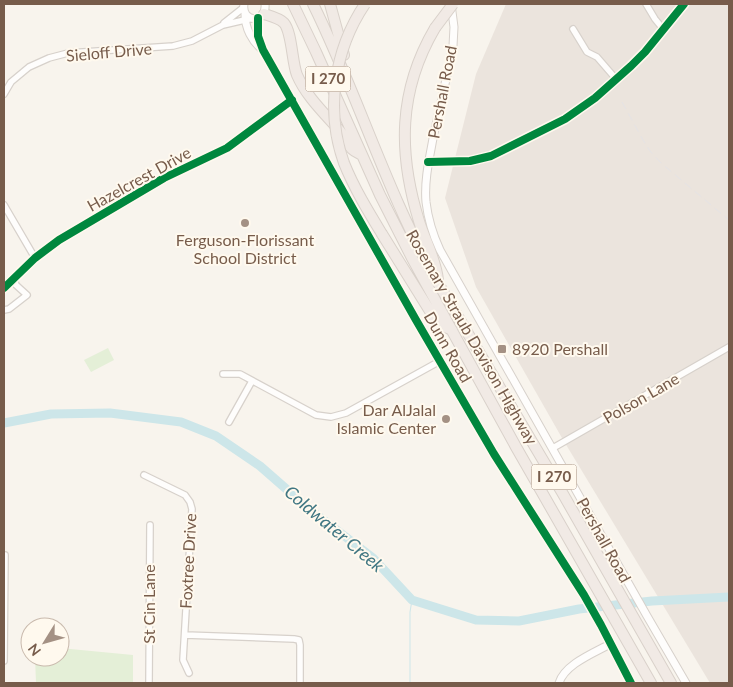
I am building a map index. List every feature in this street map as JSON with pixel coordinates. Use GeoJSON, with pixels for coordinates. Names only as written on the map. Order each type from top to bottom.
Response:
{"type":"FeatureCollection","features":[{"type":"Feature","properties":{"kind":"highway","name":"Rosemary Straub Davison Highway"},"geometry":{"type":"LineString","coordinates":[[292,4],[407,250],[516,447],[652,683]]}},
{"type":"Feature","properties":{"kind":"highway","name":"Rosemary Straub Davison Highway"},"geometry":{"type":"LineString","coordinates":[[313,4],[335,50],[397,202],[420,250],[671,683]]}},
{"type":"Feature","properties":{"kind":"highway"},"geometry":{"type":"LineString","coordinates":[[330,4],[349,70],[352,92]]}},
{"type":"Feature","properties":{"kind":"highway"},"geometry":{"type":"LineString","coordinates":[[365,4],[349,32],[339,62],[334,109],[339,145],[348,172],[382,234],[438,324],[452,330]]}},
{"type":"Feature","properties":{"kind":"highway"},"geometry":{"type":"LineString","coordinates":[[438,283],[437,266],[422,229],[413,198],[408,172],[405,121],[410,86],[421,55],[435,28],[452,4]]}},
{"type":"Feature","properties":{"kind":"highway"},"geometry":{"type":"LineString","coordinates":[[250,11],[273,17],[284,23],[295,68],[301,83],[353,151],[362,154]]}},
{"type":"Feature","properties":{"kind":"street","name":"Pershall Road"},"geometry":{"type":"LineString","coordinates":[[452,4],[454,27],[452,46],[428,162],[426,185],[428,218],[433,234],[440,250],[686,683]]}},
{"type":"Feature","properties":{"kind":"street"},"geometry":{"type":"LineString","coordinates":[[646,4],[664,30]]}},
{"type":"Feature","properties":{"kind":"street"},"geometry":{"type":"LineString","coordinates":[[428,162],[470,161],[491,156],[565,118],[595,98],[645,52],[684,4]]}},
{"type":"Feature","properties":{"kind":"street","name":"Sieloff Drive"},"geometry":{"type":"LineString","coordinates":[[4,94],[11,82],[30,67],[48,58],[68,53],[173,46],[192,41],[250,11]]}},
{"type":"Feature","properties":{"kind":"street","name":"Sieloff Drive"},"geometry":{"type":"LineString","coordinates":[[223,25],[250,11]]}},
{"type":"Feature","properties":{"kind":"street","name":"Dunn Road"},"geometry":{"type":"LineString","coordinates":[[250,11],[246,26],[256,46],[263,50]]}},
{"type":"Feature","properties":{"kind":"street","name":"Dunn Road"},"geometry":{"type":"LineString","coordinates":[[250,11],[263,50],[498,460],[584,595],[631,683]]}},
{"type":"Feature","properties":{"kind":"street"},"geometry":{"type":"LineString","coordinates":[[572,29],[588,52],[597,57],[616,79]]}},
{"type":"Feature","properties":{"kind":"street","name":"Hazelcrest Drive"},"geometry":{"type":"LineString","coordinates":[[4,288],[35,258],[59,240],[143,189],[227,148],[292,100]]}},
{"type":"Feature","properties":{"kind":"street"},"geometry":{"type":"LineString","coordinates":[[4,204],[35,258]]}},
{"type":"Feature","properties":{"kind":"street"},"geometry":{"type":"LineString","coordinates":[[4,310],[9,309],[26,295],[16,285],[14,278]]}},
{"type":"Feature","properties":{"kind":"street","name":"Polson Lane"},"geometry":{"type":"LineString","coordinates":[[552,448],[729,347]]}},
{"type":"Feature","properties":{"kind":"street"},"geometry":{"type":"LineString","coordinates":[[223,374],[240,374],[316,415],[331,417],[346,413],[440,361]]}},
{"type":"Feature","properties":{"kind":"street"},"geometry":{"type":"LineString","coordinates":[[229,422],[252,381]]}},
{"type":"Feature","properties":{"kind":"street","name":"Foxtree Drive"},"geometry":{"type":"LineString","coordinates":[[144,475],[185,495],[192,509],[183,660],[189,673]]}},
{"type":"Feature","properties":{"kind":"street","name":"St Cin Lane"},"geometry":{"type":"LineString","coordinates":[[149,683],[150,525]]}},
{"type":"Feature","properties":{"kind":"street"},"geometry":{"type":"LineString","coordinates":[[4,661],[5,555]]}},
{"type":"Feature","properties":{"kind":"street"},"geometry":{"type":"LineString","coordinates":[[185,635],[294,638],[298,640],[300,645],[300,683]]}},
{"type":"Feature","properties":{"kind":"street"},"geometry":{"type":"LineString","coordinates":[[559,683],[561,677],[570,666],[610,644]]}},
{"type":"Feature","properties":{"kind":"shaded area"},"geometry":{"type":"Polygon","coordinates":[[[506,4],[729,4],[729,683],[710,683],[562,438],[476,287],[445,198],[476,74],[506,4]]]}},
{"type":"Feature","properties":{"kind":"green space"},"geometry":{"type":"Polygon","coordinates":[[[108,348],[114,360],[91,372],[84,360],[108,348]]]}},
{"type":"Feature","properties":{"kind":"green space"},"geometry":{"type":"Polygon","coordinates":[[[70,649],[133,655],[133,683],[36,683],[35,667],[70,667],[70,649]]]}},
{"type":"Feature","properties":{"kind":"waterway","name":"Coldwater Creek"},"geometry":{"type":"LineString","coordinates":[[4,423],[51,414],[110,413],[181,422],[216,436],[260,466],[308,508],[373,558],[412,600],[476,620],[519,621],[579,609],[652,601],[729,597]]}},
{"type":"Feature","properties":{"kind":"waterway"},"geometry":{"type":"LineString","coordinates":[[410,683],[410,612],[412,600]]}},
{"type":"Feature","properties":{"kind":"railway"},"geometry":{"type":"LineString","coordinates":[[622,102],[650,151],[661,163],[729,220]]}},
{"type":"Feature","properties":{"kind":"cycle path"},"geometry":{"type":"LineString","coordinates":[[428,162],[470,161],[491,156],[565,119],[595,98],[631,66],[645,52],[684,4]]}},
{"type":"Feature","properties":{"kind":"cycle path"},"geometry":{"type":"LineString","coordinates":[[258,18],[258,36],[263,50],[494,454],[584,595],[631,683]]}},
{"type":"Feature","properties":{"kind":"cycle path"},"geometry":{"type":"LineString","coordinates":[[4,288],[35,258],[59,240],[164,178],[227,148],[292,100]]}},
{"type":"Feature","properties":{"kind":"place","name":"Ferguson-Florissant School District"},"geometry":{"type":"Point","coordinates":[245,223]}},
{"type":"Feature","properties":{"kind":"place","name":"8920 Pershall"},"geometry":{"type":"Point","coordinates":[502,349]}},
{"type":"Feature","properties":{"kind":"place","name":"Dar AlJalal Islamic Center"},"geometry":{"type":"Point","coordinates":[446,419]}}]}
